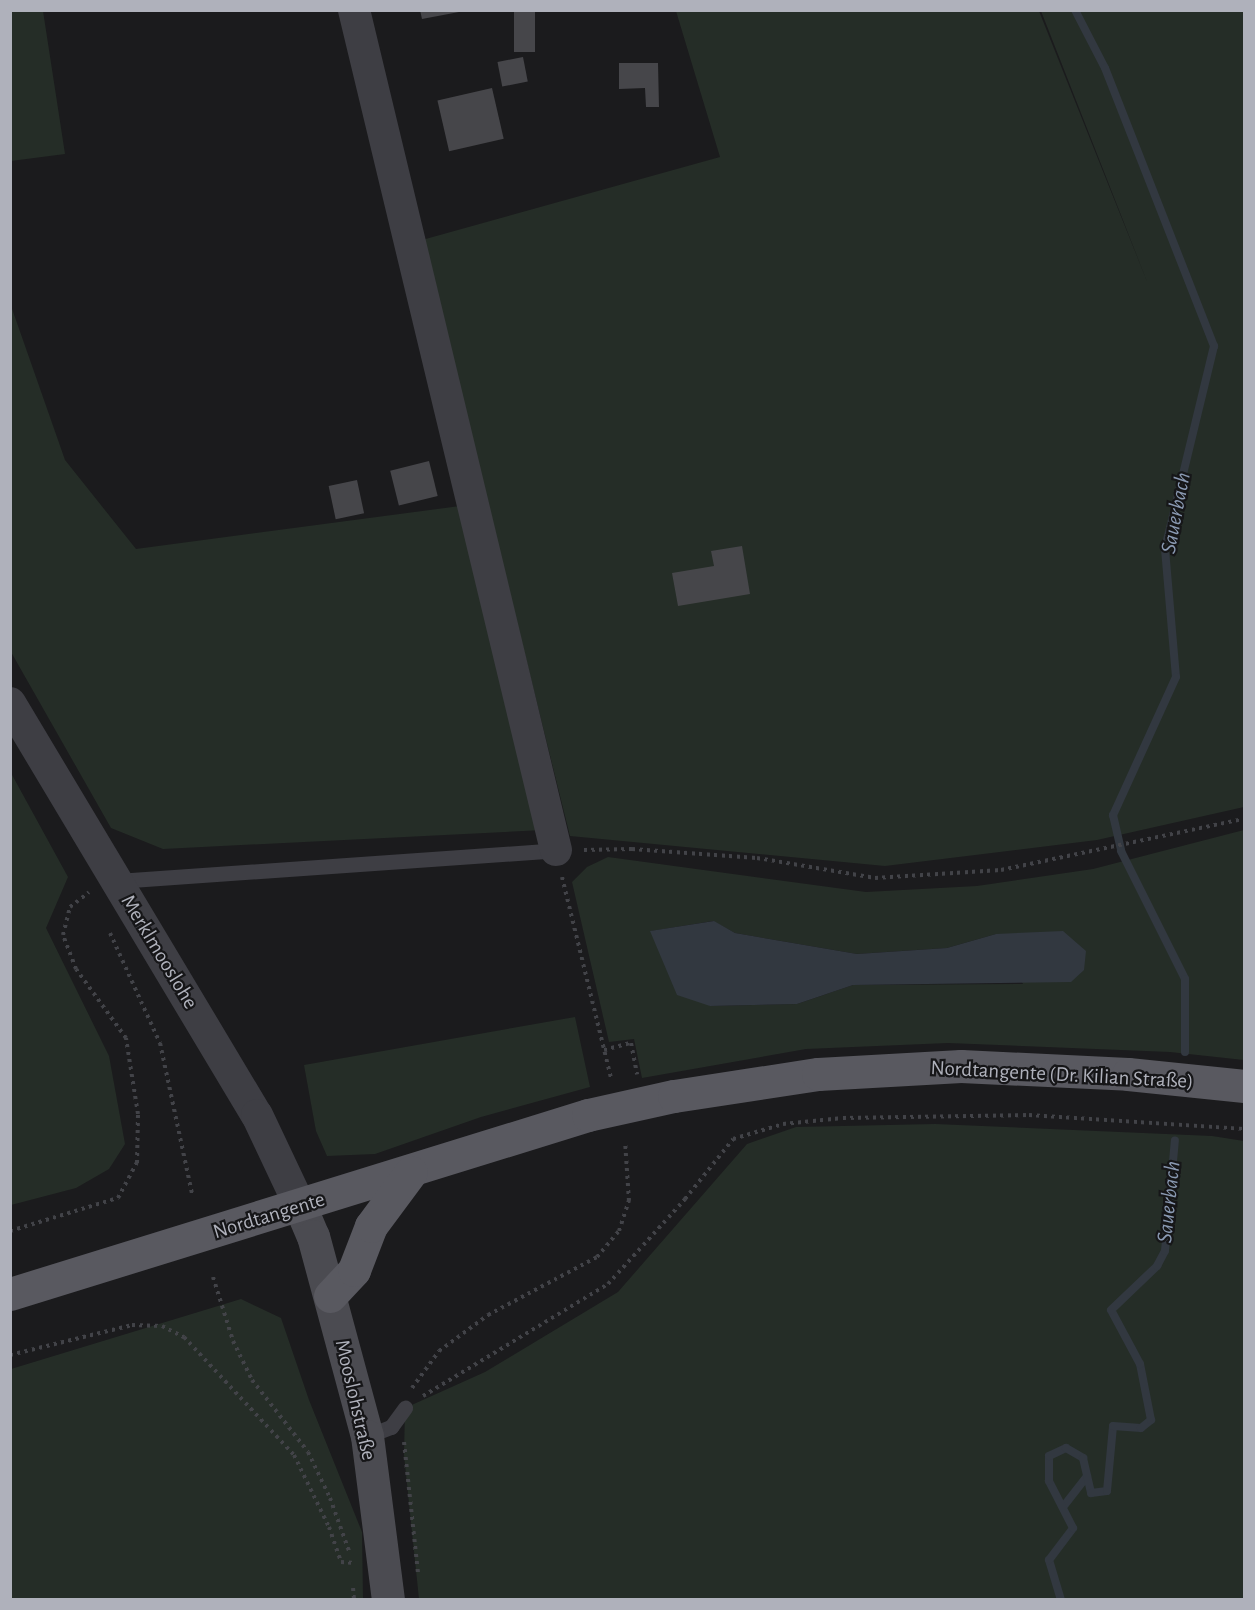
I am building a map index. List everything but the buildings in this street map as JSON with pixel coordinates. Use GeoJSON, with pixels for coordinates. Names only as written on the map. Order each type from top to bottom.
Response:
{"type":"FeatureCollection","features":[{"type":"Feature","properties":{"kind":"main road","name":"Nordtangente (Dr. Kilian Straße)"},"geometry":{"type":"LineString","coordinates":[[526,1134],[644,1103],[818,1074],[961,1066],[1128,1074],[1245,1086]]}},
{"type":"Feature","properties":{"kind":"main road","name":"Nordtangente"},"geometry":{"type":"LineString","coordinates":[[10,1294],[411,1172],[526,1134]]}},
{"type":"Feature","properties":{"kind":"main road"},"geometry":{"type":"LineString","coordinates":[[330,1296],[354,1270],[371,1226],[411,1172]]}},
{"type":"Feature","properties":{"kind":"street"},"geometry":{"type":"LineString","coordinates":[[354,10],[556,850]]}},
{"type":"Feature","properties":{"kind":"street","name":"Merklmooslohe"},"geometry":{"type":"LineString","coordinates":[[10,703],[101,890],[256,1115],[300,1206]]}},
{"type":"Feature","properties":{"kind":"street","name":"Mooslohstraße"},"geometry":{"type":"LineString","coordinates":[[300,1206],[313,1236],[366,1436],[386,1563],[388,1599]]}},
{"type":"Feature","properties":{"kind":"lane"},"geometry":{"type":"LineString","coordinates":[[101,890],[556,850]]}},
{"type":"Feature","properties":{"kind":"lane"},"geometry":{"type":"LineString","coordinates":[[366,1436],[392,1427],[405,1408]]}},
{"type":"Feature","properties":{"kind":"path"},"geometry":{"type":"LineString","coordinates":[[610,1078],[556,850],[633,849],[757,858],[875,878],[1001,870],[1096,852],[1167,834],[1245,819]]}},
{"type":"Feature","properties":{"kind":"path"},"geometry":{"type":"LineString","coordinates":[[10,1231],[118,1198],[137,1163],[138,1114],[126,1038],[76,969],[63,934],[70,907],[101,890],[85,880]]}},
{"type":"Feature","properties":{"kind":"path"},"geometry":{"type":"LineString","coordinates":[[110,931],[160,1043],[192,1194]]}},
{"type":"Feature","properties":{"kind":"path"},"geometry":{"type":"LineString","coordinates":[[604,1050],[631,1043],[644,1103]]}},
{"type":"Feature","properties":{"kind":"path"},"geometry":{"type":"LineString","coordinates":[[405,1408],[608,1284],[685,1199],[733,1139],[783,1124],[843,1119],[1029,1115],[1245,1129]]}},
{"type":"Feature","properties":{"kind":"path"},"geometry":{"type":"LineString","coordinates":[[418,1580],[404,1455],[405,1408],[414,1383],[439,1351],[488,1315],[597,1257],[619,1231],[629,1201],[625,1141]]}},
{"type":"Feature","properties":{"kind":"path"},"geometry":{"type":"LineString","coordinates":[[213,1277],[233,1341],[247,1371],[308,1452],[330,1498],[353,1563],[353,1572]]}},
{"type":"Feature","properties":{"kind":"path"},"geometry":{"type":"LineString","coordinates":[[10,1355],[132,1325],[162,1326],[184,1337],[294,1455],[329,1527],[341,1562],[386,1563]]}},
{"type":"Feature","properties":{"kind":"path"},"geometry":{"type":"LineString","coordinates":[[353,1581],[354,1599]]}},
{"type":"Feature","properties":{"kind":"shaded area"},"geometry":{"type":"Polygon","coordinates":[[[10,11],[43,11],[65,154],[11,161],[10,11]]]}},
{"type":"Feature","properties":{"kind":"shaded area"},"geometry":{"type":"Polygon","coordinates":[[[676,11],[1039,11],[1148,284],[1041,11],[1244,11],[1244,807],[1097,840],[885,866],[570,836],[422,240],[720,157],[676,11]]]}},
{"type":"Feature","properties":{"kind":"shaded area"},"geometry":{"type":"Polygon","coordinates":[[[10,303],[65,460],[136,549],[460,506],[543,830],[163,849],[111,828],[11,652],[10,303]]]}},
{"type":"Feature","properties":{"kind":"shaded area"},"geometry":{"type":"Polygon","coordinates":[[[11,773],[68,877],[46,928],[109,1056],[125,1144],[109,1169],[76,1188],[11,1205],[11,773]]]}},
{"type":"Feature","properties":{"kind":"shaded area"},"geometry":{"type":"Polygon","coordinates":[[[1244,830],[1244,1060],[1170,1052],[948,1043],[806,1049],[642,1078],[634,1039],[609,1042],[572,882],[587,867],[608,857],[866,892],[977,886],[1093,869],[1244,830]],[[713,921],[651,931],[710,1006],[797,1004],[853,985],[1023,984],[996,934],[947,948],[857,954],[735,933],[713,921]]]}},
{"type":"Feature","properties":{"kind":"shaded area"},"geometry":{"type":"Polygon","coordinates":[[[714,921],[735,933],[857,954],[947,948],[996,934],[1063,931],[1086,951],[1084,970],[1071,982],[853,985],[797,1004],[710,1006],[677,995],[650,931],[714,921]]]}},
{"type":"Feature","properties":{"kind":"shaded area"},"geometry":{"type":"Polygon","coordinates":[[[575,1017],[590,1087],[481,1117],[375,1154],[327,1156],[316,1131],[304,1065],[575,1017]]]}},
{"type":"Feature","properties":{"kind":"shaded area"},"geometry":{"type":"Polygon","coordinates":[[[935,1124],[1212,1136],[1244,1141],[1244,1599],[419,1599],[404,1455],[405,1408],[485,1372],[618,1292],[747,1144],[796,1127],[935,1124]]]}},
{"type":"Feature","properties":{"kind":"shaded area"},"geometry":{"type":"Polygon","coordinates":[[[241,1299],[281,1318],[309,1400],[362,1532],[363,1599],[11,1599],[11,1369],[241,1299]]]}},
{"type":"Feature","properties":{"kind":"waterway","name":"Sauerbach"},"geometry":{"type":"LineString","coordinates":[[1075,10],[1105,68],[1214,346],[1165,549],[1176,677],[1113,815],[1121,851],[1185,979],[1185,1052]]}},
{"type":"Feature","properties":{"kind":"waterway","name":"Sauerbach"},"geometry":{"type":"LineString","coordinates":[[1061,1600],[1049,1560],[1073,1528],[1049,1481],[1049,1456],[1066,1448],[1083,1458],[1091,1493],[1107,1491],[1113,1426],[1141,1428],[1151,1420],[1140,1364],[1111,1310],[1157,1266],[1165,1251],[1175,1140]]}},
{"type":"Feature","properties":{"kind":"waterway","name":"Sauerbach"},"geometry":{"type":"LineString","coordinates":[[1063,1507],[1087,1476]]}}]}
